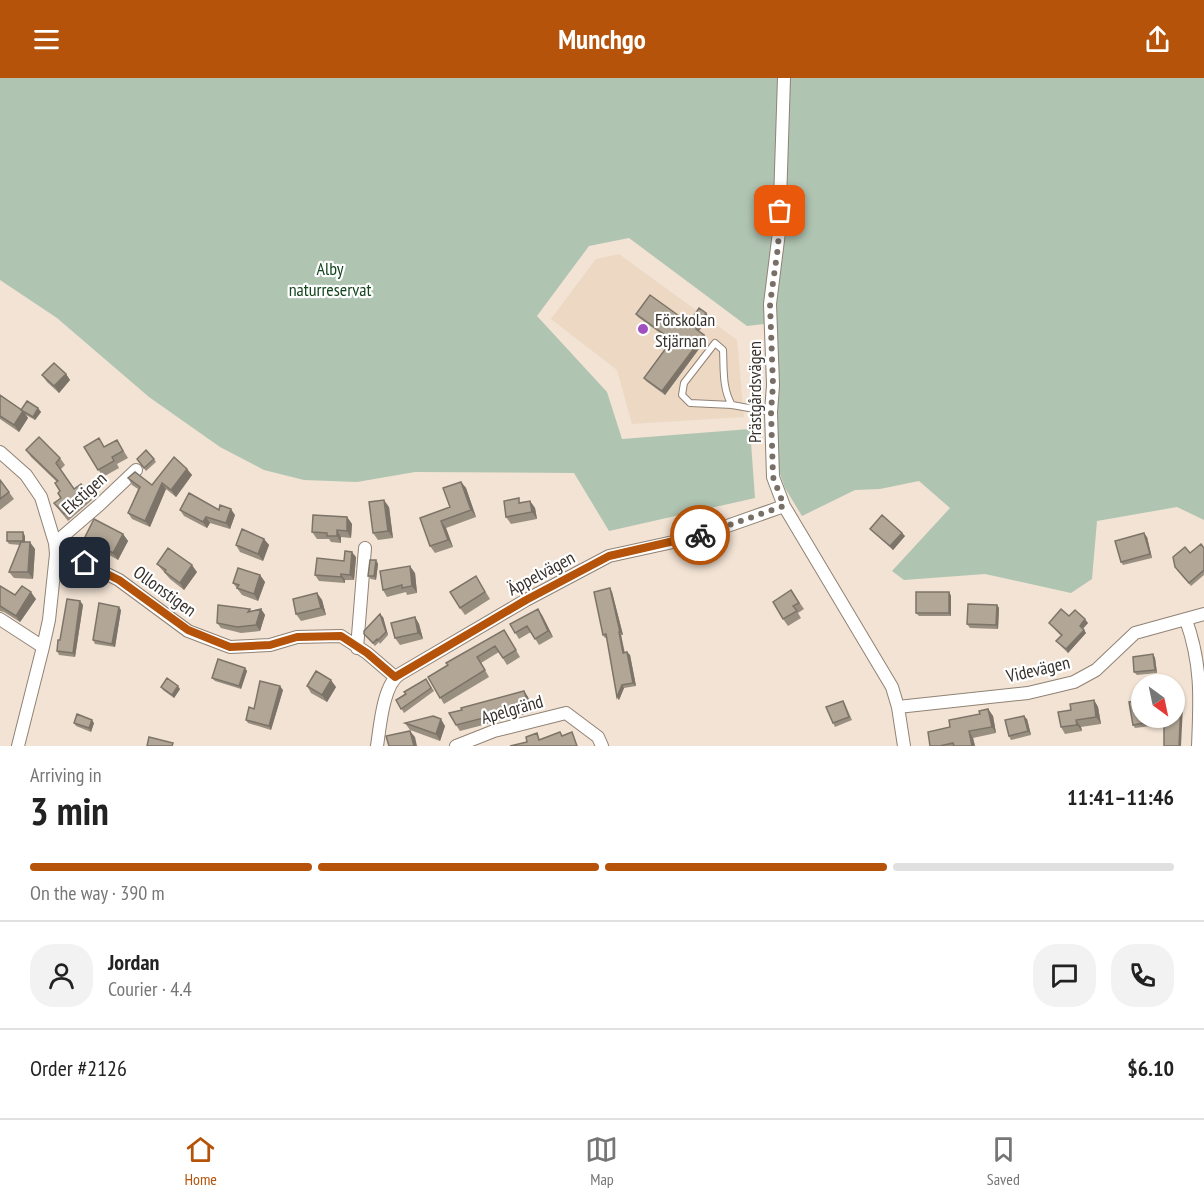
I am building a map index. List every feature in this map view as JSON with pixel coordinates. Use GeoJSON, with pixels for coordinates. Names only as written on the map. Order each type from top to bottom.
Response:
{"type":"FeatureCollection","features":[{"type":"Feature","properties":{"kind":"street","name":"Prästgårdsvägen"},"geometry":{"type":"LineString","coordinates":[[784,78],[779,232],[770,304],[773,477],[784,506],[892,687],[898,707],[904,746]]}},
{"type":"Feature","properties":{"kind":"street","name":"Ekstigen"},"geometry":{"type":"LineString","coordinates":[[0,452],[26,475],[41,497],[56,549],[49,620],[18,746]]}},
{"type":"Feature","properties":{"kind":"street","name":"Ekstigen"},"geometry":{"type":"LineString","coordinates":[[56,549],[136,470]]}},
{"type":"Feature","properties":{"kind":"street","name":"Äppelvägen"},"geometry":{"type":"LineString","coordinates":[[395,677],[526,600],[609,556],[696,537],[784,506]]}},
{"type":"Feature","properties":{"kind":"street"},"geometry":{"type":"LineString","coordinates":[[357,648],[365,548]]}},
{"type":"Feature","properties":{"kind":"street","name":"Ollonstigen"},"geometry":{"type":"LineString","coordinates":[[56,549],[119,580],[188,630],[230,647],[270,645],[297,637],[341,636],[367,653],[395,677]]}},
{"type":"Feature","properties":{"kind":"street","name":"Videvägen"},"geometry":{"type":"LineString","coordinates":[[898,707],[1028,693],[1074,682],[1096,670],[1136,633],[1204,614]]}},
{"type":"Feature","properties":{"kind":"street"},"geometry":{"type":"LineString","coordinates":[[0,619],[43,647]]}},
{"type":"Feature","properties":{"kind":"street"},"geometry":{"type":"LineString","coordinates":[[1186,620],[1195,645],[1200,683],[1198,746]]}},
{"type":"Feature","properties":{"kind":"street"},"geometry":{"type":"LineString","coordinates":[[377,746],[387,694],[395,677]]}},
{"type":"Feature","properties":{"kind":"street","name":"Apelgränd"},"geometry":{"type":"LineString","coordinates":[[456,746],[494,732],[566,713],[598,737],[602,746]]}},
{"type":"Feature","properties":{"kind":"lane"},"geometry":{"type":"LineString","coordinates":[[732,405],[725,386],[723,350],[715,343],[684,383],[682,395],[690,403],[732,405],[771,412]]}},
{"type":"Feature","properties":{"kind":"shaded area","name":"Förskolan Stjärnan"},"geometry":{"type":"Polygon","coordinates":[[[619,254],[737,340],[744,417],[632,424],[617,370],[551,319],[596,259],[619,254]]]}},
{"type":"Feature","properties":{"kind":"green space","name":"Alby naturreservat"},"geometry":{"type":"Polygon","coordinates":[[[0,78],[1204,78],[1204,520],[1177,507],[1097,521],[1092,579],[1071,593],[985,574],[904,580],[892,571],[950,508],[919,481],[880,489],[855,490],[802,516],[785,488],[779,471],[775,433],[774,323],[747,326],[629,238],[589,246],[537,316],[607,392],[622,439],[750,429],[755,498],[609,531],[574,473],[415,472],[357,482],[304,480],[264,470],[220,447],[149,397],[57,318],[0,280],[0,78]]]}},
{"type":"Feature","properties":{"kind":"building"},"geometry":{"type":"Polygon","coordinates":[[[650,295],[689,323],[699,308],[706,313],[696,329],[704,335],[662,391],[644,378],[672,340],[636,314],[650,295]]]}},
{"type":"Feature","properties":{"kind":"building"},"geometry":{"type":"Polygon","coordinates":[[[54,363],[66,374],[54,386],[42,375],[54,363]]]}},
{"type":"Feature","properties":{"kind":"building"},"geometry":{"type":"Polygon","coordinates":[[[0,395],[23,411],[14,425],[0,416],[0,395]]]}},
{"type":"Feature","properties":{"kind":"building"},"geometry":{"type":"Polygon","coordinates":[[[27,401],[38,408],[33,417],[21,410],[27,401]]]}},
{"type":"Feature","properties":{"kind":"building"},"geometry":{"type":"Polygon","coordinates":[[[39,437],[60,458],[56,463],[74,489],[81,484],[87,493],[64,514],[54,503],[61,498],[55,483],[58,481],[26,450],[39,437]]]}},
{"type":"Feature","properties":{"kind":"building"},"geometry":{"type":"Polygon","coordinates":[[[99,438],[104,447],[117,440],[123,451],[112,457],[114,461],[98,470],[84,447],[99,438]]]}},
{"type":"Feature","properties":{"kind":"building"},"geometry":{"type":"Polygon","coordinates":[[[146,450],[154,459],[144,468],[137,459],[146,450]]]}},
{"type":"Feature","properties":{"kind":"building"},"geometry":{"type":"Polygon","coordinates":[[[174,457],[187,469],[171,490],[162,483],[145,521],[128,513],[140,487],[128,478],[135,472],[152,485],[174,457]]]}},
{"type":"Feature","properties":{"kind":"building"},"geometry":{"type":"Polygon","coordinates":[[[0,480],[9,492],[0,499],[0,480]]]}},
{"type":"Feature","properties":{"kind":"building"},"geometry":{"type":"Polygon","coordinates":[[[461,482],[471,510],[441,521],[448,540],[430,546],[420,518],[450,507],[443,488],[461,482]]]}},
{"type":"Feature","properties":{"kind":"building"},"geometry":{"type":"Polygon","coordinates":[[[189,493],[219,510],[220,505],[231,509],[226,523],[206,517],[203,522],[180,510],[189,493]]]}},
{"type":"Feature","properties":{"kind":"building"},"geometry":{"type":"Polygon","coordinates":[[[519,498],[519,503],[530,501],[532,512],[506,517],[504,501],[519,498]]]}},
{"type":"Feature","properties":{"kind":"building"},"geometry":{"type":"Polygon","coordinates":[[[384,500],[388,531],[373,533],[369,502],[384,500]]]}},
{"type":"Feature","properties":{"kind":"building"},"geometry":{"type":"Polygon","coordinates":[[[313,515],[347,517],[347,531],[337,530],[337,536],[312,532],[313,515]]]}},
{"type":"Feature","properties":{"kind":"building"},"geometry":{"type":"Polygon","coordinates":[[[882,515],[902,533],[890,546],[870,529],[882,515]]]}},
{"type":"Feature","properties":{"kind":"building"},"geometry":{"type":"Polygon","coordinates":[[[94,519],[123,534],[113,553],[85,537],[94,519]]]}},
{"type":"Feature","properties":{"kind":"building"},"geometry":{"type":"Polygon","coordinates":[[[242,529],[264,539],[258,554],[236,545],[242,529]]]}},
{"type":"Feature","properties":{"kind":"building"},"geometry":{"type":"Polygon","coordinates":[[[7,532],[23,532],[23,541],[7,541],[7,532]]]}},
{"type":"Feature","properties":{"kind":"building"},"geometry":{"type":"Polygon","coordinates":[[[1144,533],[1150,554],[1121,562],[1115,541],[1144,533]]]}},
{"type":"Feature","properties":{"kind":"building"},"geometry":{"type":"Polygon","coordinates":[[[21,542],[30,542],[28,572],[9,572],[21,542]]]}},
{"type":"Feature","properties":{"kind":"building"},"geometry":{"type":"Polygon","coordinates":[[[1201,544],[1204,548],[1204,570],[1189,583],[1175,567],[1173,557],[1185,547],[1190,553],[1201,544]]]}},
{"type":"Feature","properties":{"kind":"building"},"geometry":{"type":"Polygon","coordinates":[[[168,548],[192,565],[180,583],[157,564],[168,548]]]}},
{"type":"Feature","properties":{"kind":"building"},"geometry":{"type":"Polygon","coordinates":[[[345,551],[352,552],[350,575],[341,574],[341,577],[315,575],[317,558],[344,561],[345,551]]]}},
{"type":"Feature","properties":{"kind":"building"},"geometry":{"type":"Polygon","coordinates":[[[370,560],[376,560],[374,576],[368,576],[370,560]]]}},
{"type":"Feature","properties":{"kind":"building"},"geometry":{"type":"Polygon","coordinates":[[[410,566],[412,586],[402,588],[402,585],[383,590],[380,571],[410,566]]]}},
{"type":"Feature","properties":{"kind":"building"},"geometry":{"type":"Polygon","coordinates":[[[238,568],[260,575],[254,594],[237,588],[239,585],[233,583],[238,568]]]}},
{"type":"Feature","properties":{"kind":"building"},"geometry":{"type":"Polygon","coordinates":[[[476,576],[485,592],[460,608],[450,592],[476,576]]]}},
{"type":"Feature","properties":{"kind":"building"},"geometry":{"type":"Polygon","coordinates":[[[0,586],[15,595],[22,586],[31,592],[16,616],[0,606],[0,586]]]}},
{"type":"Feature","properties":{"kind":"building"},"geometry":{"type":"Polygon","coordinates":[[[610,588],[623,653],[627,652],[633,683],[622,685],[617,697],[606,634],[603,635],[594,592],[610,588]]]}},
{"type":"Feature","properties":{"kind":"building"},"geometry":{"type":"Polygon","coordinates":[[[791,590],[799,603],[793,606],[797,611],[783,619],[773,602],[791,590]]]}},
{"type":"Feature","properties":{"kind":"building"},"geometry":{"type":"Polygon","coordinates":[[[916,592],[949,592],[949,613],[916,613],[916,592]]]}},
{"type":"Feature","properties":{"kind":"building"},"geometry":{"type":"Polygon","coordinates":[[[317,593],[321,608],[296,614],[293,599],[317,593]]]}},
{"type":"Feature","properties":{"kind":"building"},"geometry":{"type":"Polygon","coordinates":[[[67,599],[80,601],[73,653],[57,651],[67,599]]]}},
{"type":"Feature","properties":{"kind":"building"},"geometry":{"type":"Polygon","coordinates":[[[99,603],[119,607],[112,644],[93,640],[99,603]]]}},
{"type":"Feature","properties":{"kind":"building"},"geometry":{"type":"Polygon","coordinates":[[[968,604],[997,605],[996,625],[967,624],[968,604]]]}},
{"type":"Feature","properties":{"kind":"building"},"geometry":{"type":"Polygon","coordinates":[[[218,605],[250,609],[248,612],[261,609],[256,625],[237,627],[217,623],[218,605]]]}},
{"type":"Feature","properties":{"kind":"building"},"geometry":{"type":"Polygon","coordinates":[[[538,609],[548,631],[535,639],[527,626],[515,633],[510,624],[538,609]]]}},
{"type":"Feature","properties":{"kind":"building"},"geometry":{"type":"Polygon","coordinates":[[[1061,609],[1069,616],[1075,610],[1085,619],[1080,626],[1084,630],[1066,649],[1056,641],[1062,635],[1049,623],[1061,609]]]}},
{"type":"Feature","properties":{"kind":"building"},"geometry":{"type":"Polygon","coordinates":[[[380,614],[386,632],[373,643],[364,631],[380,614]]]}},
{"type":"Feature","properties":{"kind":"building"},"geometry":{"type":"Polygon","coordinates":[[[415,617],[418,633],[395,638],[391,623],[415,617]]]}},
{"type":"Feature","properties":{"kind":"building"},"geometry":{"type":"Polygon","coordinates":[[[504,630],[516,650],[503,658],[495,646],[477,657],[485,670],[440,698],[428,677],[448,665],[446,663],[504,630]]]}},
{"type":"Feature","properties":{"kind":"building"},"geometry":{"type":"Polygon","coordinates":[[[1153,654],[1155,670],[1134,672],[1133,657],[1153,654]]]}},
{"type":"Feature","properties":{"kind":"building"},"geometry":{"type":"Polygon","coordinates":[[[218,659],[245,668],[239,686],[212,678],[218,659]]]}},
{"type":"Feature","properties":{"kind":"building"},"geometry":{"type":"Polygon","coordinates":[[[316,671],[331,680],[322,695],[307,686],[316,671]]]}},
{"type":"Feature","properties":{"kind":"building"},"geometry":{"type":"Polygon","coordinates":[[[167,678],[178,686],[172,695],[161,687],[167,678]]]}},
{"type":"Feature","properties":{"kind":"building"},"geometry":{"type":"Polygon","coordinates":[[[426,679],[431,688],[401,709],[396,700],[406,694],[404,692],[426,679]]]}},
{"type":"Feature","properties":{"kind":"building"},"geometry":{"type":"Polygon","coordinates":[[[260,681],[280,686],[269,726],[246,720],[249,707],[254,709],[260,681]]]}},
{"type":"Feature","properties":{"kind":"building"},"geometry":{"type":"Polygon","coordinates":[[[524,691],[529,706],[519,709],[456,725],[449,713],[462,710],[461,708],[524,691]]]}},
{"type":"Feature","properties":{"kind":"building"},"geometry":{"type":"Polygon","coordinates":[[[1094,700],[1096,717],[1076,720],[1077,725],[1061,727],[1058,712],[1071,710],[1070,704],[1094,700]]]}},
{"type":"Feature","properties":{"kind":"building"},"geometry":{"type":"Polygon","coordinates":[[[843,701],[849,717],[833,723],[826,707],[843,701]]]}},
{"type":"Feature","properties":{"kind":"building"},"geometry":{"type":"Polygon","coordinates":[[[988,709],[992,727],[969,731],[972,746],[954,746],[953,743],[930,746],[928,732],[950,727],[949,720],[980,714],[979,711],[988,709]]]}},
{"type":"Feature","properties":{"kind":"building"},"geometry":{"type":"Polygon","coordinates":[[[77,714],[92,720],[89,728],[74,723],[77,714]]]}},
{"type":"Feature","properties":{"kind":"building"},"geometry":{"type":"Polygon","coordinates":[[[433,716],[441,719],[436,734],[405,723],[433,716]]]}},
{"type":"Feature","properties":{"kind":"building"},"geometry":{"type":"Polygon","coordinates":[[[1024,716],[1028,731],[1009,736],[1005,720],[1024,716]]]}},
{"type":"Feature","properties":{"kind":"building"},"geometry":{"type":"Polygon","coordinates":[[[1164,728],[1180,728],[1179,746],[1164,746],[1164,728]]]}},
{"type":"Feature","properties":{"kind":"building"},"geometry":{"type":"Polygon","coordinates":[[[410,731],[414,746],[389,746],[386,736],[410,731]]]}},
{"type":"Feature","properties":{"kind":"building"},"geometry":{"type":"Polygon","coordinates":[[[560,732],[562,736],[572,732],[577,746],[510,746],[527,742],[526,737],[537,733],[539,740],[560,732]]]}},
{"type":"Feature","properties":{"kind":"building"},"geometry":{"type":"Polygon","coordinates":[[[149,737],[173,743],[172,746],[147,746],[149,737]]]}},
{"type":"Feature","properties":{"kind":"way so far"},"geometry":{"type":"LineString","coordinates":[[700,535],[784,506],[773,477],[771,412],[773,385],[770,304],[778,247],[780,211]]}},
{"type":"Feature","properties":{"kind":"place","name":"Förskolan Stjärnan"},"geometry":{"type":"Point","coordinates":[643,329]}},
{"type":"Feature","properties":{"kind":"route"},"geometry":{"type":"LineString","coordinates":[[85,563],[119,580],[188,630],[230,647],[270,645],[297,637],[341,636],[367,653],[395,677],[526,600],[609,556],[700,535]]}}]}
